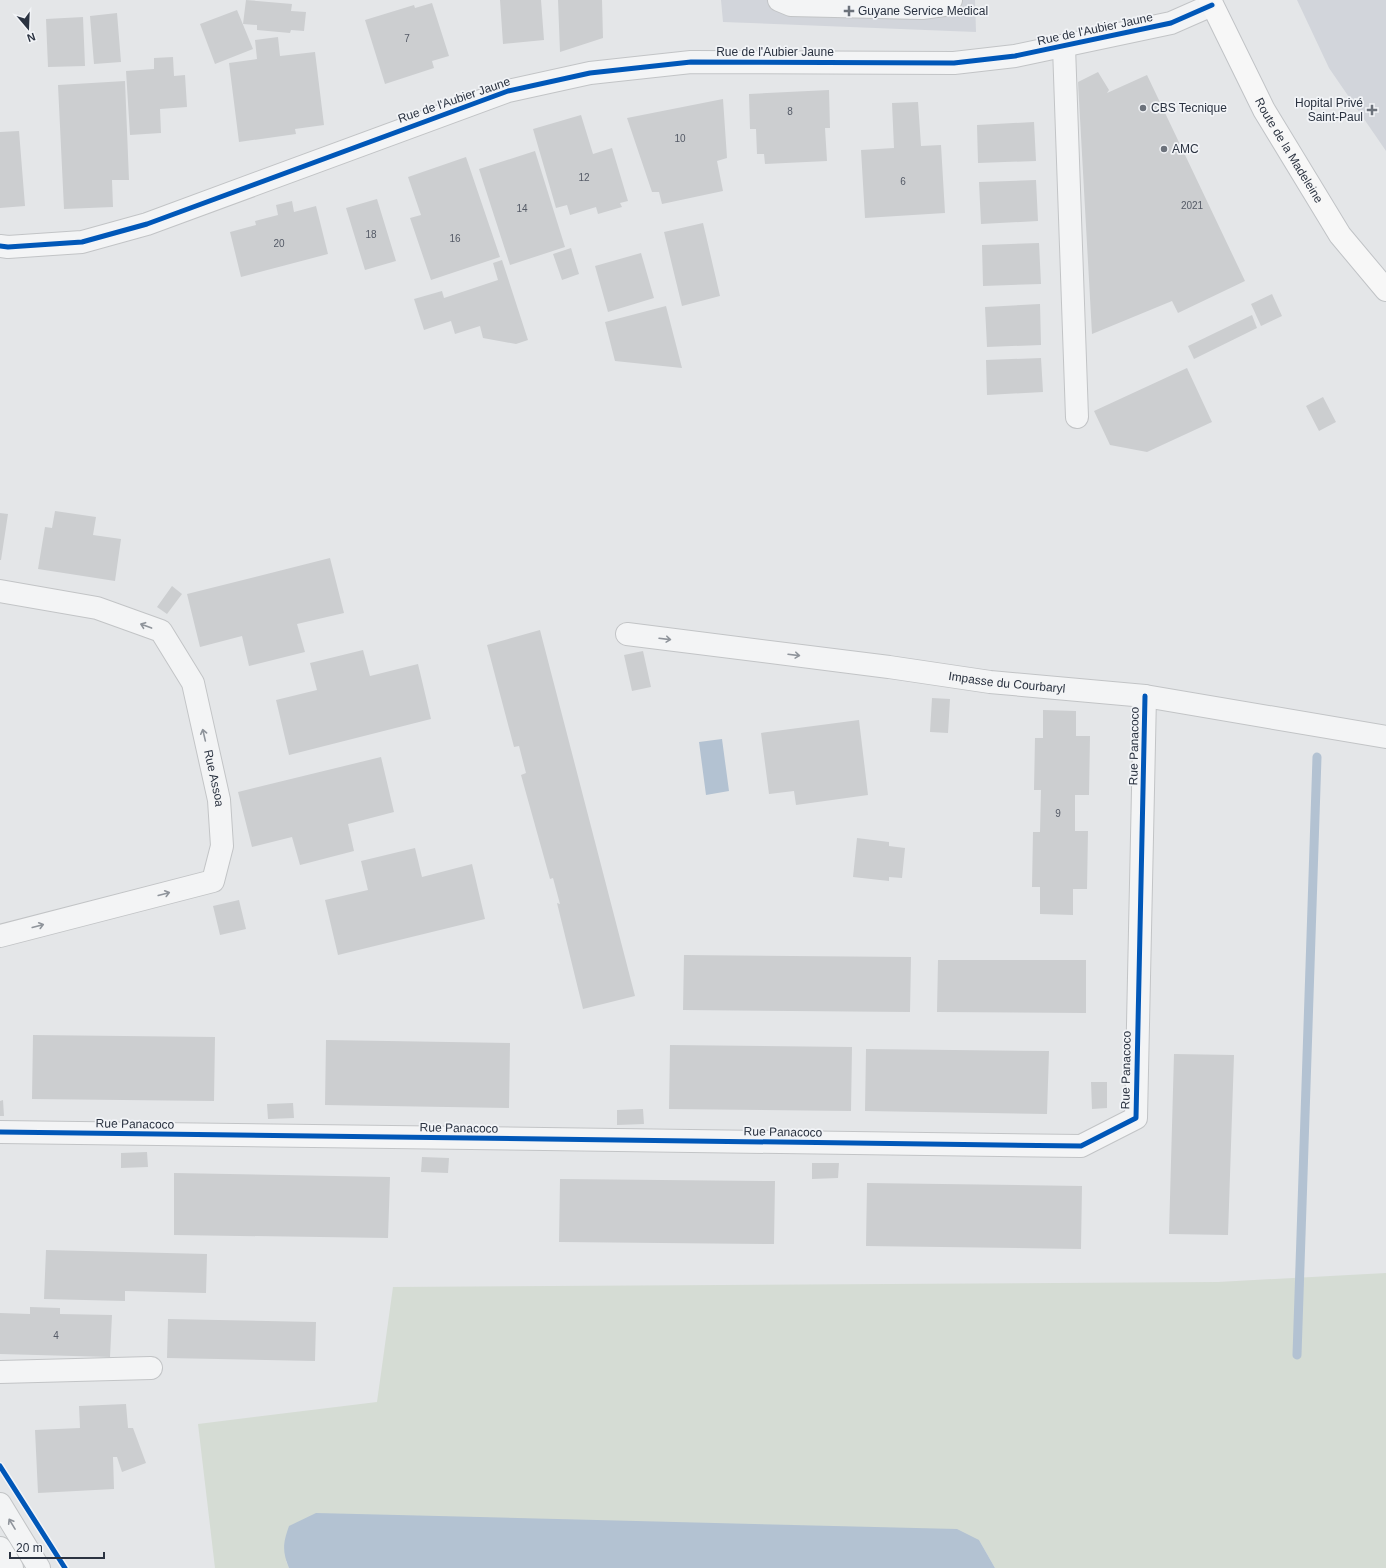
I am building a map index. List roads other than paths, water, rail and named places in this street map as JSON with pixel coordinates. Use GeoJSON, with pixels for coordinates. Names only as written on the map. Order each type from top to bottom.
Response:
{"type":"FeatureCollection","features":[{"type":"Feature","properties":{"kind":"main road","name":"Route de la Madeleine"},"geometry":{"type":"LineString","coordinates":[[1211,2],[1264,110],[1340,236],[1386,290]]}},
{"type":"Feature","properties":{"kind":"street"},"geometry":{"type":"LineString","coordinates":[[778,0],[791,5],[922,8],[944,5],[951,0]]}},
{"type":"Feature","properties":{"kind":"street","name":"Rue de l'Aubier Jaune"},"geometry":{"type":"LineString","coordinates":[[0,246],[8,247],[82,242],[147,224],[508,91],[590,73],[692,62],[954,63],[1015,56],[1064,47],[1171,23],[1211,2]]}},
{"type":"Feature","properties":{"kind":"street"},"geometry":{"type":"LineString","coordinates":[[1064,47],[1077,417]]}},
{"type":"Feature","properties":{"kind":"street","name":"Rue Assoa"},"geometry":{"type":"LineString","coordinates":[[0,591],[97,608],[161,631],[193,684],[219,800],[222,846],[213,881],[0,936]]}},
{"type":"Feature","properties":{"kind":"street","name":"Impasse du Courbaryl"},"geometry":{"type":"LineString","coordinates":[[627,634],[889,667],[990,682],[1145,696],[1386,737]]}},
{"type":"Feature","properties":{"kind":"street","name":"Rue Panacoco"},"geometry":{"type":"LineString","coordinates":[[0,1132],[1081,1146],[1136,1118],[1145,696]]}},
{"type":"Feature","properties":{"kind":"street"},"geometry":{"type":"LineString","coordinates":[[0,1372],[151,1368]]}},
{"type":"Feature","properties":{"kind":"street"},"geometry":{"type":"LineString","coordinates":[[0,1504],[39,1568]]}},
{"type":"Feature","properties":{"kind":"street"},"geometry":{"type":"LineString","coordinates":[[0,1548],[12,1568]]}},
{"type":"Feature","properties":{"kind":"water"},"geometry":{"type":"Polygon","coordinates":[[[722,739],[729,791],[706,795],[699,742],[722,739]]]}},
{"type":"Feature","properties":{"kind":"water"},"geometry":{"type":"Polygon","coordinates":[[[316,1513],[957,1529],[979,1540],[995,1568],[289,1568],[285,1557],[284,1547],[285,1537],[289,1526],[316,1513]]]}},
{"type":"Feature","properties":{"kind":"waterway"},"geometry":{"type":"LineString","coordinates":[[1297,1355],[1317,757]]}},
{"type":"Feature","properties":{"kind":"place","name":"Guyane Service Medical"},"geometry":{"type":"Point","coordinates":[849,11]}},
{"type":"Feature","properties":{"kind":"place","name":"CBS Tecnique"},"geometry":{"type":"Point","coordinates":[1143,108]}},
{"type":"Feature","properties":{"kind":"place","name":"Hopital Privé Saint-Paul"},"geometry":{"type":"Point","coordinates":[1372,110]}},
{"type":"Feature","properties":{"kind":"place","name":"AMC"},"geometry":{"type":"Point","coordinates":[1164,149]}}]}
